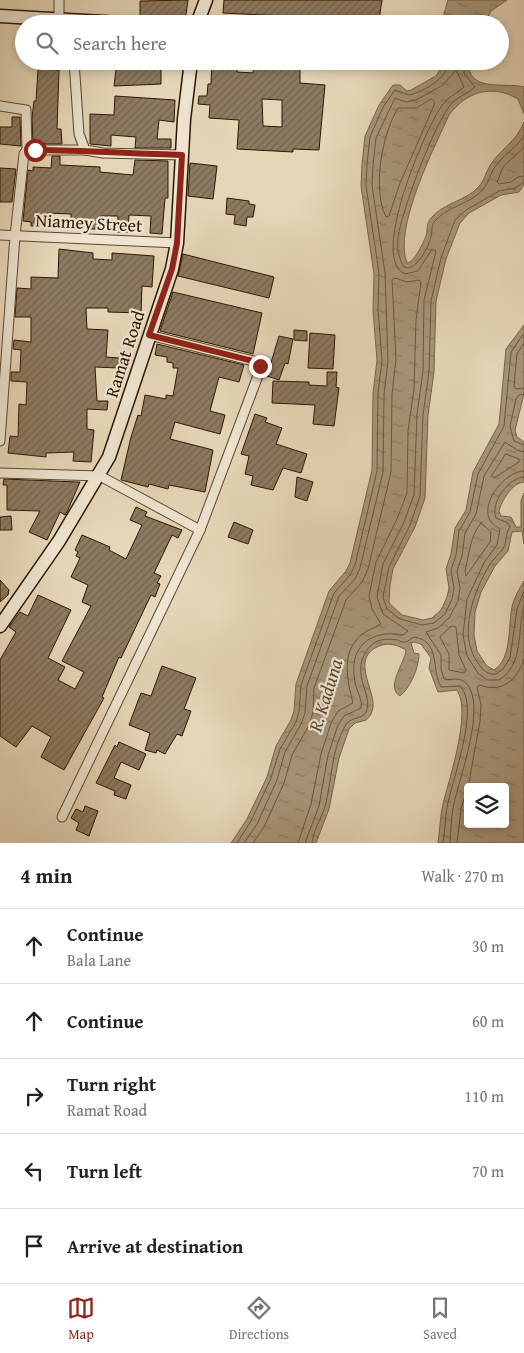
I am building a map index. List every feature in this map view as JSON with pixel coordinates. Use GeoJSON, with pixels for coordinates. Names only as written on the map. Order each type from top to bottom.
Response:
{"type":"FeatureCollection","features":[{"type":"Feature","properties":{"kind":"street"},"geometry":{"type":"LineString","coordinates":[[59,0],[65,15]]}},
{"type":"Feature","properties":{"kind":"street"},"geometry":{"type":"LineString","coordinates":[[200,15],[206,0]]}},
{"type":"Feature","properties":{"kind":"street"},"geometry":{"type":"LineString","coordinates":[[0,16],[15,17]]}},
{"type":"Feature","properties":{"kind":"street"},"geometry":{"type":"LineString","coordinates":[[75,70],[79,134],[85,150]]}},
{"type":"Feature","properties":{"kind":"street","name":"Ramat Road"},"geometry":{"type":"LineString","coordinates":[[0,626],[59,541],[100,476],[109,457],[172,269],[177,243],[184,119],[190,70]]}},
{"type":"Feature","properties":{"kind":"street"},"geometry":{"type":"LineString","coordinates":[[0,106],[26,110],[27,150],[23,159],[15,236],[0,441]]}},
{"type":"Feature","properties":{"kind":"street"},"geometry":{"type":"LineString","coordinates":[[27,150],[85,150],[103,153],[182,155]]}},
{"type":"Feature","properties":{"kind":"street","name":"Niamey Street"},"geometry":{"type":"LineString","coordinates":[[0,235],[177,243]]}},
{"type":"Feature","properties":{"kind":"street"},"geometry":{"type":"LineString","coordinates":[[62,817],[200,530],[260,366],[257,362],[149,335]]}},
{"type":"Feature","properties":{"kind":"street"},"geometry":{"type":"LineString","coordinates":[[0,472],[100,476],[200,530]]}},
{"type":"Feature","properties":{"kind":"water"},"geometry":{"type":"Polygon","coordinates":[[[448,0],[507,0],[491,11],[489,15],[444,15],[448,0]]]}},
{"type":"Feature","properties":{"kind":"water","name":"R. Kaduna"},"geometry":{"type":"Polygon","coordinates":[[[440,70],[470,70],[474,78],[480,82],[524,87],[524,114],[518,99],[499,92],[489,91],[472,95],[456,107],[449,115],[425,167],[410,210],[404,248],[407,263],[410,262],[421,248],[426,236],[429,220],[440,210],[477,188],[483,181],[493,161],[514,139],[524,122],[524,184],[519,192],[501,195],[469,213],[460,223],[446,259],[436,301],[434,372],[428,415],[425,498],[415,527],[393,569],[389,603],[402,615],[423,620],[432,618],[441,610],[449,588],[446,569],[451,554],[455,528],[466,510],[473,472],[499,424],[506,349],[524,325],[524,394],[515,430],[517,437],[524,442],[524,482],[515,485],[508,493],[499,511],[501,516],[511,517],[516,527],[521,527],[521,501],[524,493],[524,544],[522,531],[512,532],[508,551],[495,566],[481,592],[475,612],[474,635],[477,651],[487,666],[494,670],[500,665],[507,650],[512,607],[524,581],[524,843],[438,843],[442,809],[461,729],[461,700],[457,690],[438,692],[429,668],[431,658],[421,644],[414,642],[411,643],[414,653],[419,654],[416,671],[400,696],[394,687],[406,650],[386,644],[370,651],[366,658],[366,674],[373,700],[372,711],[366,720],[355,723],[349,729],[339,758],[329,809],[316,843],[231,843],[247,819],[267,777],[276,746],[291,720],[294,711],[296,684],[329,591],[346,571],[350,563],[372,470],[373,393],[377,360],[373,310],[374,274],[361,186],[362,164],[365,136],[379,105],[393,85],[400,85],[407,91],[436,76],[440,70]]]}},
{"type":"Feature","properties":{"kind":"building"},"geometry":{"type":"Polygon","coordinates":[[[188,0],[186,15],[140,15],[140,1],[188,0]]]}},
{"type":"Feature","properties":{"kind":"building"},"geometry":{"type":"Polygon","coordinates":[[[224,0],[382,0],[380,15],[223,13],[224,0]]]}},
{"type":"Feature","properties":{"kind":"building"},"geometry":{"type":"Polygon","coordinates":[[[38,70],[59,70],[57,129],[61,129],[62,144],[33,144],[32,118],[34,101],[36,101],[38,70]]]}},
{"type":"Feature","properties":{"kind":"building"},"geometry":{"type":"Polygon","coordinates":[[[116,70],[161,70],[161,84],[114,86],[116,70]]]}},
{"type":"Feature","properties":{"kind":"building"},"geometry":{"type":"Polygon","coordinates":[[[212,70],[237,70],[237,72],[253,73],[253,70],[300,70],[300,83],[325,85],[319,150],[293,149],[293,152],[237,149],[239,120],[209,118],[210,105],[198,104],[199,96],[207,96],[208,84],[211,84],[212,70]],[[262,99],[263,126],[282,127],[282,100],[262,99]]]}},
{"type":"Feature","properties":{"kind":"building"},"geometry":{"type":"Polygon","coordinates":[[[115,96],[175,100],[174,122],[159,120],[157,139],[171,139],[171,148],[135,148],[136,137],[111,135],[111,146],[90,144],[90,114],[114,115],[115,96]]]}},
{"type":"Feature","properties":{"kind":"building"},"geometry":{"type":"Polygon","coordinates":[[[12,117],[20,117],[21,146],[0,144],[0,127],[12,127],[12,117]]]}},
{"type":"Feature","properties":{"kind":"building"},"geometry":{"type":"Polygon","coordinates":[[[52,156],[60,156],[60,165],[100,167],[100,172],[133,175],[135,160],[168,161],[168,198],[165,198],[162,234],[150,233],[151,216],[129,215],[128,232],[117,232],[118,216],[101,216],[100,229],[90,229],[90,223],[71,222],[71,214],[47,213],[46,226],[31,226],[31,222],[23,221],[28,170],[33,171],[33,167],[51,168],[52,156]]]}},
{"type":"Feature","properties":{"kind":"building"},"geometry":{"type":"Polygon","coordinates":[[[190,163],[217,166],[213,199],[188,196],[190,163]]]}},
{"type":"Feature","properties":{"kind":"building"},"geometry":{"type":"Polygon","coordinates":[[[0,168],[16,169],[12,202],[0,202],[0,168]]]}},
{"type":"Feature","properties":{"kind":"building"},"geometry":{"type":"Polygon","coordinates":[[[227,198],[249,201],[249,204],[255,205],[253,217],[247,217],[246,226],[234,224],[235,215],[226,214],[227,198]]]}},
{"type":"Feature","properties":{"kind":"building"},"geometry":{"type":"Polygon","coordinates":[[[59,249],[93,253],[93,259],[112,260],[112,253],[154,256],[152,287],[142,286],[141,313],[108,312],[108,308],[86,308],[87,329],[108,330],[106,357],[119,358],[119,368],[95,367],[97,401],[108,401],[107,410],[87,409],[87,429],[94,430],[91,462],[73,461],[74,452],[46,453],[46,457],[8,453],[10,436],[18,437],[19,404],[26,405],[27,382],[11,381],[11,372],[20,372],[21,350],[13,349],[14,340],[31,342],[31,317],[15,317],[17,288],[31,289],[31,277],[58,278],[59,249]]]}},
{"type":"Feature","properties":{"kind":"building"},"geometry":{"type":"Polygon","coordinates":[[[183,254],[274,277],[269,298],[178,276],[183,254]]]}},
{"type":"Feature","properties":{"kind":"building"},"geometry":{"type":"Polygon","coordinates":[[[173,292],[262,313],[253,354],[160,331],[173,292]]]}},
{"type":"Feature","properties":{"kind":"building"},"geometry":{"type":"Polygon","coordinates":[[[294,330],[307,331],[307,341],[294,340],[294,330]]]}},
{"type":"Feature","properties":{"kind":"building"},"geometry":{"type":"Polygon","coordinates":[[[310,333],[335,335],[333,369],[308,368],[310,333]]]}},
{"type":"Feature","properties":{"kind":"building"},"geometry":{"type":"Polygon","coordinates":[[[279,336],[293,339],[288,364],[285,363],[279,380],[267,376],[279,336]]]}},
{"type":"Feature","properties":{"kind":"building"},"geometry":{"type":"Polygon","coordinates":[[[157,344],[244,365],[239,382],[219,377],[210,411],[225,415],[220,434],[175,422],[170,439],[213,450],[205,492],[169,485],[168,489],[149,484],[148,487],[121,480],[131,437],[138,415],[141,416],[145,395],[166,399],[166,395],[173,396],[178,368],[173,368],[173,363],[167,362],[167,357],[155,355],[157,344]]]}},
{"type":"Feature","properties":{"kind":"building"},"geometry":{"type":"Polygon","coordinates":[[[327,372],[337,372],[336,387],[339,388],[334,426],[313,424],[315,405],[272,403],[273,381],[309,382],[309,385],[327,386],[327,372]]]}},
{"type":"Feature","properties":{"kind":"building"},"geometry":{"type":"Polygon","coordinates":[[[255,414],[267,418],[265,422],[282,428],[276,444],[307,454],[301,473],[283,468],[273,490],[251,485],[253,476],[245,474],[249,456],[241,454],[255,414]]]}},
{"type":"Feature","properties":{"kind":"building"},"geometry":{"type":"Polygon","coordinates":[[[297,477],[313,482],[307,501],[295,497],[297,477]]]}},
{"type":"Feature","properties":{"kind":"building"},"geometry":{"type":"Polygon","coordinates":[[[4,479],[80,482],[67,512],[65,515],[60,512],[47,540],[29,532],[40,511],[7,510],[7,485],[3,485],[4,479]]]}},
{"type":"Feature","properties":{"kind":"building"},"geometry":{"type":"Polygon","coordinates":[[[136,507],[147,512],[145,516],[182,530],[178,538],[172,535],[154,573],[161,576],[157,583],[160,584],[155,597],[151,595],[121,658],[119,657],[102,697],[104,698],[64,770],[41,757],[51,737],[32,726],[16,747],[0,736],[0,660],[16,632],[9,627],[20,612],[28,616],[38,595],[71,610],[48,658],[65,667],[58,680],[75,689],[84,672],[62,661],[91,606],[82,602],[88,585],[71,577],[80,558],[76,556],[78,552],[75,550],[82,535],[110,547],[109,550],[126,559],[142,525],[130,520],[136,507]]]}},
{"type":"Feature","properties":{"kind":"building"},"geometry":{"type":"Polygon","coordinates":[[[11,516],[12,530],[0,530],[0,517],[11,516]]]}},
{"type":"Feature","properties":{"kind":"building"},"geometry":{"type":"Polygon","coordinates":[[[234,522],[253,530],[248,544],[228,537],[234,522]]]}},
{"type":"Feature","properties":{"kind":"building"},"geometry":{"type":"Polygon","coordinates":[[[0,580],[9,590],[8,595],[0,602],[0,580]]]}},
{"type":"Feature","properties":{"kind":"building"},"geometry":{"type":"Polygon","coordinates":[[[162,666],[196,678],[184,709],[191,711],[182,736],[177,734],[165,754],[157,750],[156,753],[145,750],[150,733],[129,725],[141,693],[151,696],[162,666]]]}},
{"type":"Feature","properties":{"kind":"building"},"geometry":{"type":"Polygon","coordinates":[[[119,742],[146,754],[139,770],[121,762],[114,778],[131,785],[126,799],[114,795],[115,791],[96,783],[115,745],[117,747],[119,742]]]}},
{"type":"Feature","properties":{"kind":"building"},"geometry":{"type":"Polygon","coordinates":[[[85,806],[98,811],[89,836],[76,830],[79,823],[71,818],[76,809],[83,812],[85,806]]]}},
{"type":"Feature","properties":{"kind":"route"},"geometry":{"type":"LineString","coordinates":[[35,150],[85,150],[103,153],[182,155],[177,243],[172,269],[149,335],[257,362],[260,366]]}}]}
